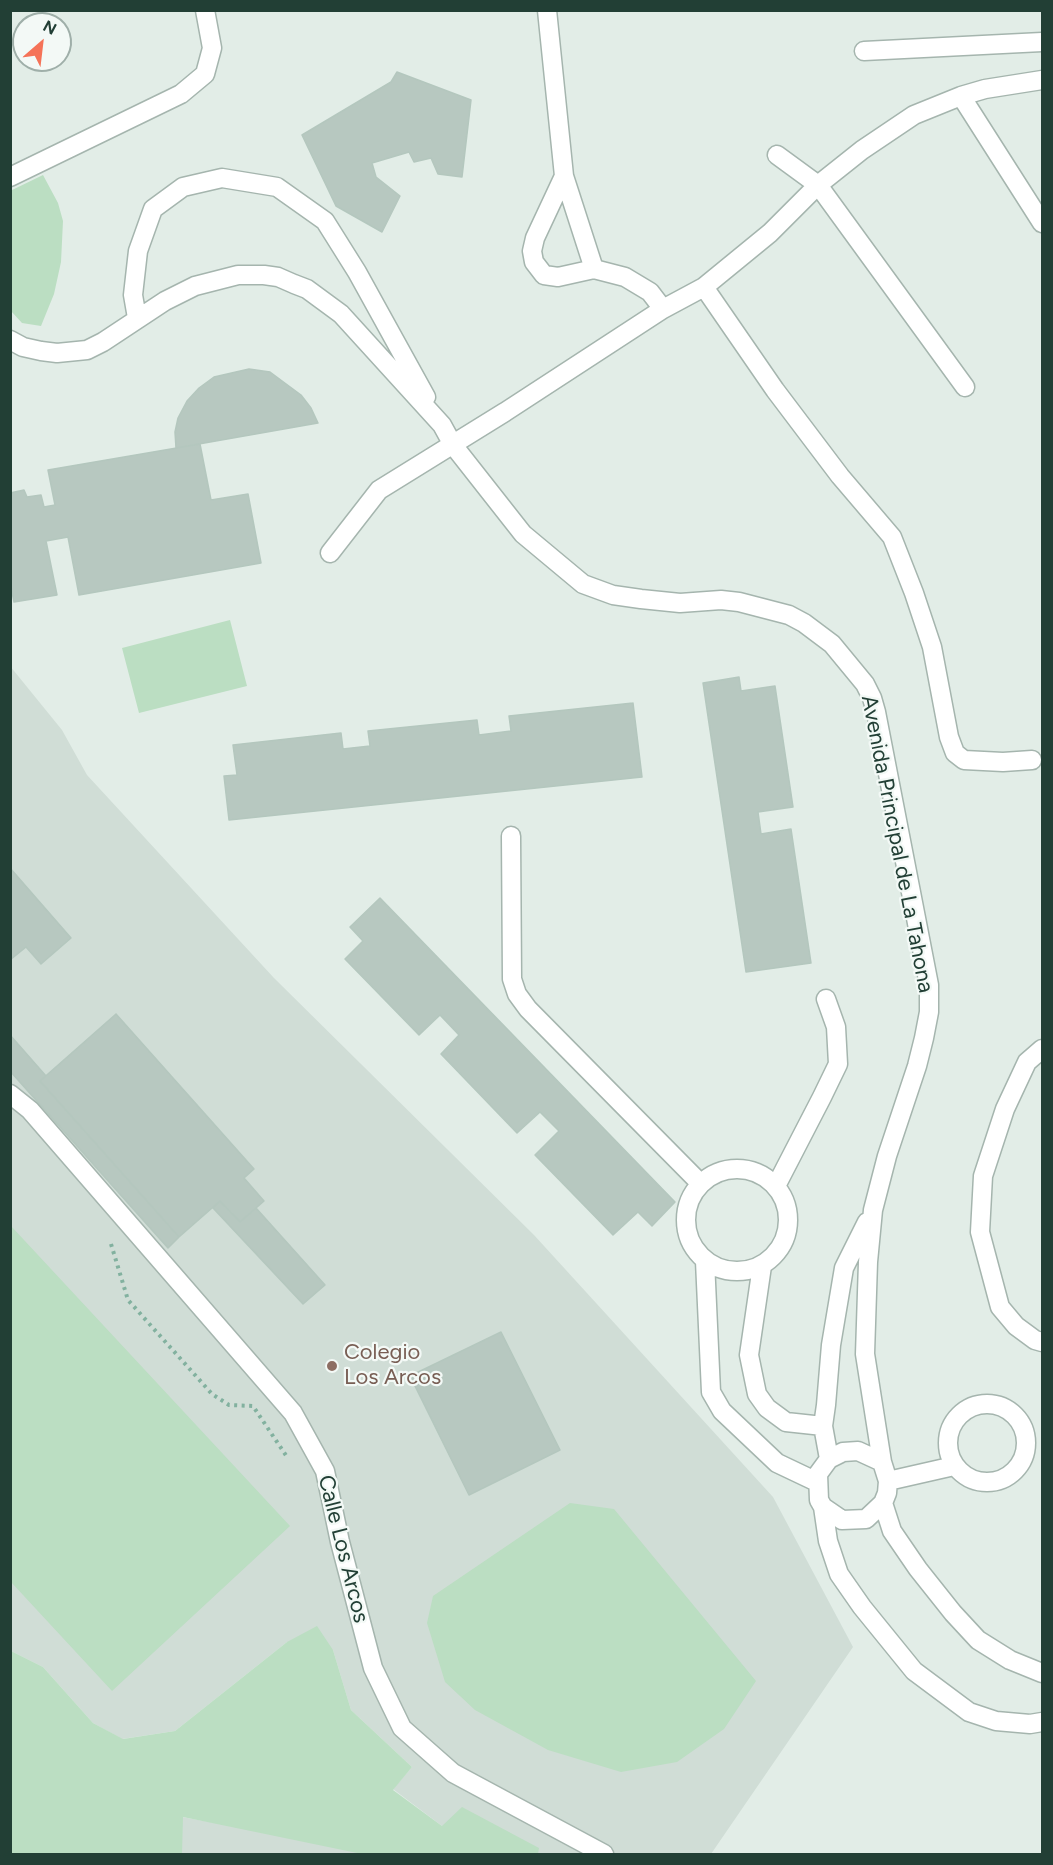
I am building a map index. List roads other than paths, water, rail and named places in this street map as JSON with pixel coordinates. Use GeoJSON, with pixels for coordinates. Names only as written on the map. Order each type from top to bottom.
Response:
{"type":"FeatureCollection","features":[{"type":"Feature","properties":{"kind":"street"},"geometry":{"type":"LineString","coordinates":[[10,177],[181,94],[205,74],[212,48],[205,10]]}},
{"type":"Feature","properties":{"kind":"street"},"geometry":{"type":"LineString","coordinates":[[547,10],[564,176],[594,269]]}},
{"type":"Feature","properties":{"kind":"street"},"geometry":{"type":"LineString","coordinates":[[864,51],[1042,42]]}},
{"type":"Feature","properties":{"kind":"street"},"geometry":{"type":"LineString","coordinates":[[330,553],[379,490],[453,445],[663,309],[704,287],[770,233],[818,185],[862,150],[914,115],[985,88],[1042,80]]}},
{"type":"Feature","properties":{"kind":"street"},"geometry":{"type":"LineString","coordinates":[[961,96],[1042,223]]}},
{"type":"Feature","properties":{"kind":"street"},"geometry":{"type":"LineString","coordinates":[[777,155],[818,185],[965,387]]}},
{"type":"Feature","properties":{"kind":"street"},"geometry":{"type":"LineString","coordinates":[[564,176],[536,238],[532,251],[534,262],[544,275],[558,277],[594,269],[626,277],[650,292],[663,309]]}},
{"type":"Feature","properties":{"kind":"street"},"geometry":{"type":"LineString","coordinates":[[137,318],[133,295],[138,251],[153,210],[183,187],[222,178],[277,186],[325,220],[357,272],[442,425]]}},
{"type":"Feature","properties":{"kind":"street","name":"Avenida Principal de La Tahona"},"geometry":{"type":"LineString","coordinates":[[10,340],[23,347],[41,351],[57,353],[87,350],[103,342],[137,318],[195,286],[238,275],[278,277],[308,289],[341,314],[442,425],[453,445],[523,534],[583,584],[613,595],[680,603],[722,600],[740,602],[789,615],[832,644],[865,684],[876,712],[928,984],[928,1012],[917,1066],[886,1156],[873,1210],[868,1262],[865,1354],[882,1462],[888,1481]]}},
{"type":"Feature","properties":{"kind":"street"},"geometry":{"type":"LineString","coordinates":[[704,287],[775,390],[840,476],[892,537],[915,593],[932,647],[949,736],[956,753],[964,760],[1003,762],[1032,759]]}},
{"type":"Feature","properties":{"kind":"street"},"geometry":{"type":"LineString","coordinates":[[511,837],[512,979],[516,994],[528,1009],[700,1183]]}},
{"type":"Feature","properties":{"kind":"street"},"geometry":{"type":"LineString","coordinates":[[776,1186],[837,1064],[836,1027],[826,999]]}},
{"type":"Feature","properties":{"kind":"street"},"geometry":{"type":"LineString","coordinates":[[1042,1049],[1027,1062],[1005,1109],[983,1176],[980,1232],[1000,1307],[1016,1326],[1035,1340],[1042,1342]]}},
{"type":"Feature","properties":{"kind":"street","name":"Calle Los Arcos"},"geometry":{"type":"LineString","coordinates":[[10,1094],[30,1110],[293,1413],[325,1471],[340,1542],[373,1668],[402,1728],[453,1773],[604,1854]]}},
{"type":"Feature","properties":{"kind":"street"},"geometry":{"type":"LineString","coordinates":[[739,1169],[759,1174],[776,1186],[787,1207],[788,1229],[779,1250],[762,1266],[743,1272],[723,1270],[705,1261],[688,1237],[687,1228],[686,1209],[700,1183],[718,1172],[739,1169]]}},
{"type":"Feature","properties":{"kind":"street","name":"Avenida Principal de La Tahona"},"geometry":{"type":"LineString","coordinates":[[829,1459],[823,1426],[831,1346],[844,1268],[873,1210]]}},
{"type":"Feature","properties":{"kind":"street"},"geometry":{"type":"LineString","coordinates":[[705,1261],[711,1392],[722,1411],[777,1463],[817,1482]]}},
{"type":"Feature","properties":{"kind":"street"},"geometry":{"type":"LineString","coordinates":[[762,1266],[749,1355],[757,1394],[767,1408],[786,1422],[823,1426]]}},
{"type":"Feature","properties":{"kind":"street"},"geometry":{"type":"LineString","coordinates":[[992,1404],[1004,1407],[1015,1415],[1035,1443],[1016,1471],[1003,1480],[988,1483],[975,1481],[954,1466],[947,1442],[950,1429],[966,1410],[979,1405],[992,1404]]}},
{"type":"Feature","properties":{"kind":"street"},"geometry":{"type":"LineString","coordinates":[[882,1462],[858,1451],[843,1452],[829,1459],[818,1474],[819,1500],[823,1507],[828,1541],[839,1574],[862,1607],[914,1671],[969,1712],[996,1721],[1030,1724],[1042,1722]]}},
{"type":"Feature","properties":{"kind":"street"},"geometry":{"type":"LineString","coordinates":[[823,1507],[842,1520],[866,1519],[883,1503],[888,1481],[954,1466]]}},
{"type":"Feature","properties":{"kind":"street"},"geometry":{"type":"LineString","coordinates":[[883,1503],[892,1531],[953,1614],[978,1640],[1010,1660],[1042,1673]]}},
{"type":"Feature","properties":{"kind":"place","name":"Colegio Los Arcos"},"geometry":{"type":"Point","coordinates":[332,1366]}}]}
